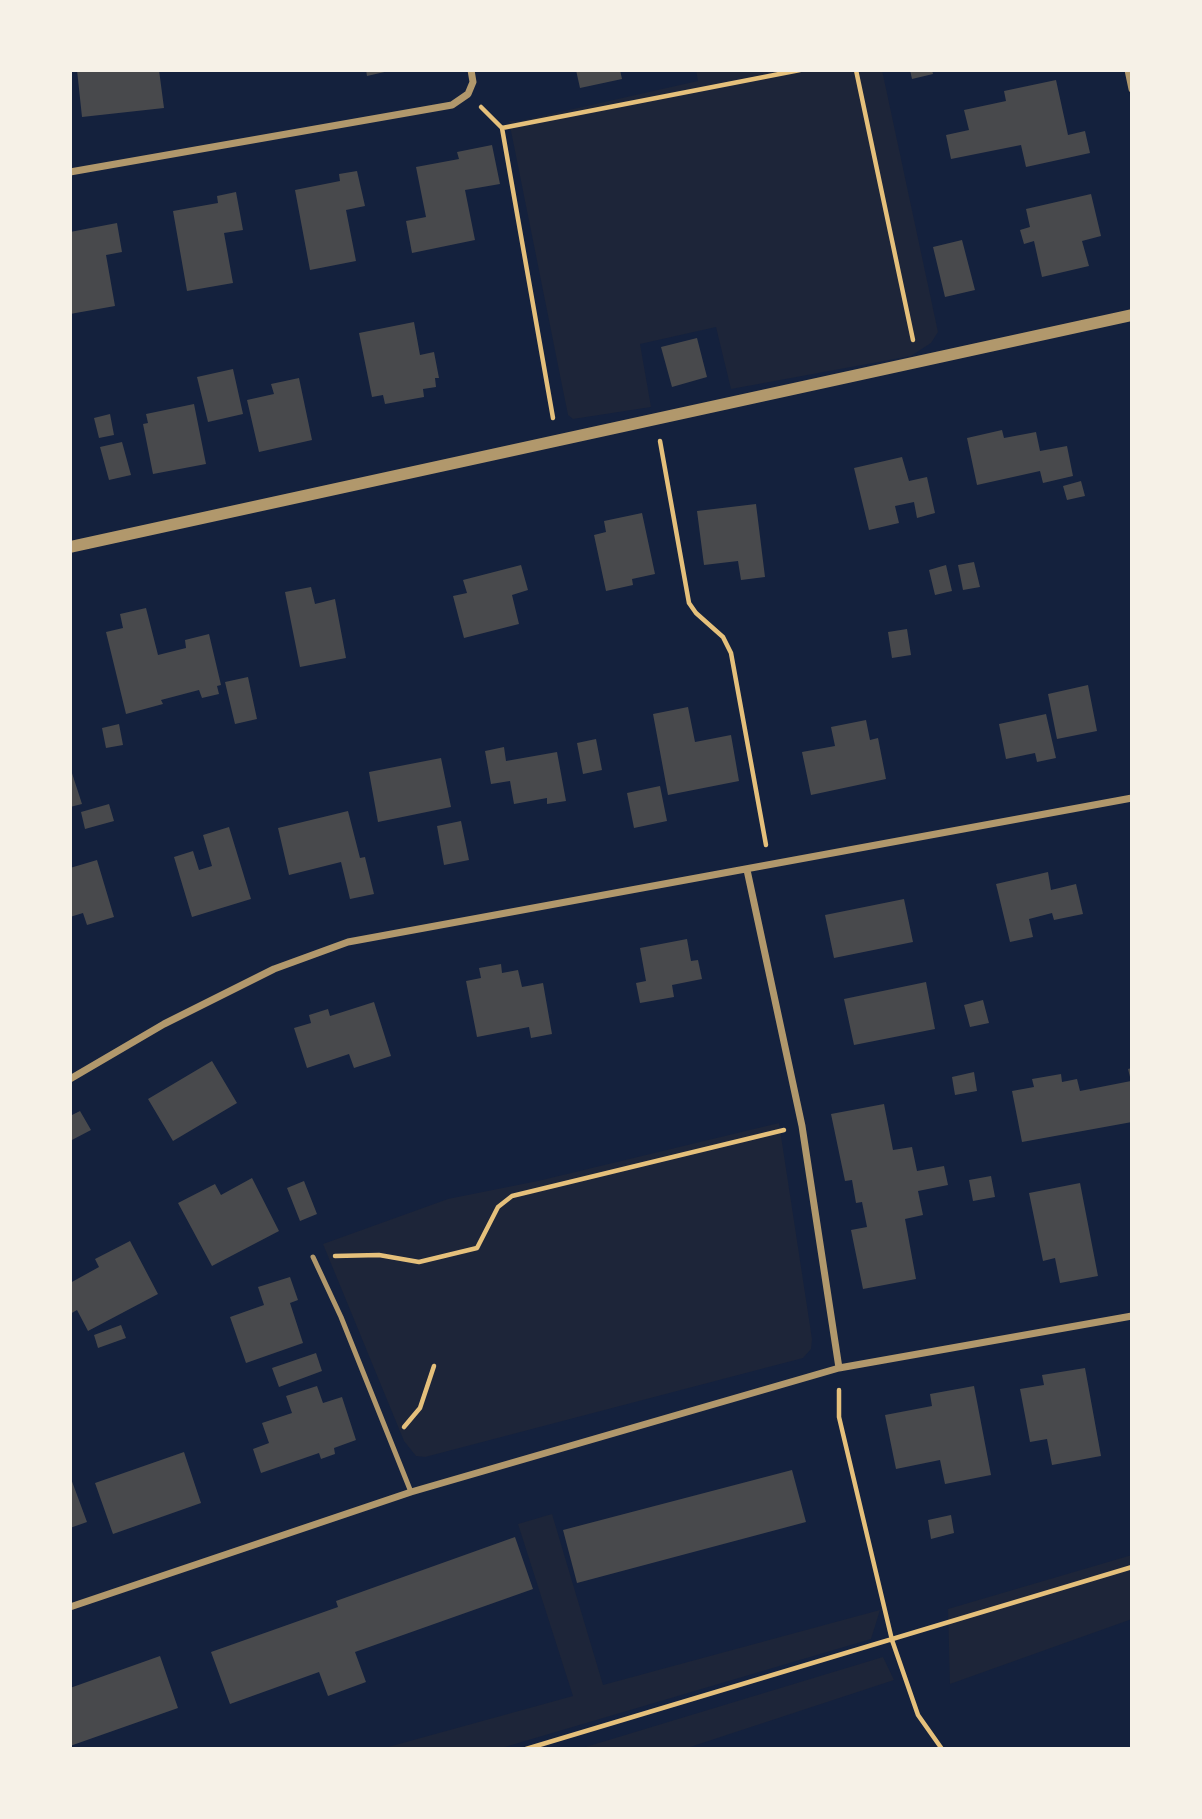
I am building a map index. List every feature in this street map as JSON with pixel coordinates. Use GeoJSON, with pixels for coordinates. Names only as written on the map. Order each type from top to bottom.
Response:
{"type":"FeatureCollection","features":[{"type":"Feature","properties":{"kind":"street"},"geometry":{"type":"LineString","coordinates":[[70,172],[452,105],[468,94],[472,82],[471,70]]}},
{"type":"Feature","properties":{"kind":"street"},"geometry":{"type":"LineString","coordinates":[[1128,70],[1132,89]]}},
{"type":"Feature","properties":{"kind":"street"},"geometry":{"type":"LineString","coordinates":[[70,547],[1132,315]]}},
{"type":"Feature","properties":{"kind":"street"},"geometry":{"type":"LineString","coordinates":[[70,1079],[164,1024],[274,969],[348,942],[1132,798]]}},
{"type":"Feature","properties":{"kind":"street"},"geometry":{"type":"LineString","coordinates":[[747,870],[802,1126],[839,1368]]}},
{"type":"Feature","properties":{"kind":"street"},"geometry":{"type":"LineString","coordinates":[[70,1607],[411,1492],[839,1368],[1132,1316]]}},
{"type":"Feature","properties":{"kind":"lane"},"geometry":{"type":"LineString","coordinates":[[313,1257],[341,1317],[411,1492]]}},
{"type":"Feature","properties":{"kind":"path"},"geometry":{"type":"LineString","coordinates":[[502,128],[800,70]]}},
{"type":"Feature","properties":{"kind":"path"},"geometry":{"type":"LineString","coordinates":[[856,70],[918,362]]}},
{"type":"Feature","properties":{"kind":"path"},"geometry":{"type":"LineString","coordinates":[[468,94],[502,128],[556,439]]}},
{"type":"Feature","properties":{"kind":"path"},"geometry":{"type":"LineString","coordinates":[[656,420],[689,603],[696,613],[723,637],[731,653],[769,863]]}},
{"type":"Feature","properties":{"kind":"path"},"geometry":{"type":"LineString","coordinates":[[313,1257],[379,1255],[419,1262],[477,1248],[498,1207],[512,1196],[802,1126]]}},
{"type":"Feature","properties":{"kind":"path"},"geometry":{"type":"LineString","coordinates":[[390,1439],[407,1425],[420,1408],[434,1366]]}},
{"type":"Feature","properties":{"kind":"path"},"geometry":{"type":"LineString","coordinates":[[839,1368],[839,1417],[892,1640],[918,1715],[942,1749]]}},
{"type":"Feature","properties":{"kind":"path"},"geometry":{"type":"LineString","coordinates":[[526,1749],[1132,1567]]}},
{"type":"Feature","properties":{"kind":"shaded area"},"geometry":{"type":"Polygon","coordinates":[[[696,70],[882,70],[938,332],[931,343],[911,356],[731,389],[716,327],[640,344],[651,407],[573,419],[568,415],[509,121],[520,121],[698,81],[696,70]]]}},
{"type":"Feature","properties":{"kind":"shaded area"},"geometry":{"type":"Polygon","coordinates":[[[779,1123],[812,1339],[811,1349],[803,1358],[425,1457],[416,1456],[404,1441],[323,1244],[448,1199],[538,1181],[779,1123]]]}},
{"type":"Feature","properties":{"kind":"shaded area"},"geometry":{"type":"Polygon","coordinates":[[[552,1514],[603,1685],[880,1610],[871,1639],[498,1749],[381,1749],[573,1696],[518,1524],[552,1514]]]}},
{"type":"Feature","properties":{"kind":"shaded area"},"geometry":{"type":"Polygon","coordinates":[[[1132,1555],[1132,1619],[950,1684],[948,1609],[1132,1555]]]}},
{"type":"Feature","properties":{"kind":"shaded area"},"geometry":{"type":"Polygon","coordinates":[[[883,1657],[894,1680],[684,1749],[579,1749],[883,1657]]]}},
{"type":"Feature","properties":{"kind":"building"},"geometry":{"type":"Polygon","coordinates":[[[77,70],[159,70],[164,108],[82,117],[77,70]]]}},
{"type":"Feature","properties":{"kind":"building"},"geometry":{"type":"Polygon","coordinates":[[[366,70],[389,70],[389,71],[367,76],[366,70]]]}},
{"type":"Feature","properties":{"kind":"building"},"geometry":{"type":"Polygon","coordinates":[[[576,70],[620,70],[622,79],[580,88],[576,70]]]}},
{"type":"Feature","properties":{"kind":"building"},"geometry":{"type":"Polygon","coordinates":[[[910,70],[932,70],[933,74],[912,79],[910,70]]]}},
{"type":"Feature","properties":{"kind":"building"},"geometry":{"type":"Polygon","coordinates":[[[1056,80],[1068,135],[1085,131],[1090,153],[1026,167],[1021,145],[951,159],[946,135],[969,130],[964,110],[1006,101],[1004,91],[1056,80]]]}},
{"type":"Feature","properties":{"kind":"building"},"geometry":{"type":"Polygon","coordinates":[[[492,145],[500,184],[465,190],[475,240],[412,253],[406,221],[426,217],[416,167],[459,159],[457,152],[492,145]]]}},
{"type":"Feature","properties":{"kind":"building"},"geometry":{"type":"Polygon","coordinates":[[[357,171],[365,206],[346,210],[356,261],[310,270],[295,190],[340,181],[339,174],[357,171]]]}},
{"type":"Feature","properties":{"kind":"building"},"geometry":{"type":"Polygon","coordinates":[[[236,192],[243,230],[224,233],[233,283],[187,291],[173,211],[218,203],[217,196],[236,192]]]}},
{"type":"Feature","properties":{"kind":"building"},"geometry":{"type":"Polygon","coordinates":[[[1091,194],[1101,236],[1082,241],[1089,266],[1042,277],[1034,241],[1024,244],[1020,230],[1030,227],[1026,209],[1091,194]]]}},
{"type":"Feature","properties":{"kind":"building"},"geometry":{"type":"Polygon","coordinates":[[[117,223],[122,252],[106,255],[115,306],[70,314],[70,232],[117,223]]]}},
{"type":"Feature","properties":{"kind":"building"},"geometry":{"type":"Polygon","coordinates":[[[962,240],[975,290],[945,297],[933,247],[962,240]]]}},
{"type":"Feature","properties":{"kind":"building"},"geometry":{"type":"Polygon","coordinates":[[[414,322],[420,355],[434,352],[439,378],[435,378],[436,387],[423,389],[424,397],[385,404],[383,395],[372,397],[359,333],[414,322]]]}},
{"type":"Feature","properties":{"kind":"building"},"geometry":{"type":"Polygon","coordinates":[[[697,338],[707,377],[672,387],[661,347],[697,338]]]}},
{"type":"Feature","properties":{"kind":"building"},"geometry":{"type":"Polygon","coordinates":[[[233,369],[243,414],[208,422],[197,377],[233,369]]]}},
{"type":"Feature","properties":{"kind":"building"},"geometry":{"type":"Polygon","coordinates":[[[299,378],[312,440],[259,452],[247,400],[274,394],[271,384],[299,378]]]}},
{"type":"Feature","properties":{"kind":"building"},"geometry":{"type":"Polygon","coordinates":[[[194,404],[206,464],[153,474],[143,424],[148,423],[146,414],[194,404]]]}},
{"type":"Feature","properties":{"kind":"building"},"geometry":{"type":"Polygon","coordinates":[[[110,414],[114,435],[99,438],[94,418],[110,414]]]}},
{"type":"Feature","properties":{"kind":"building"},"geometry":{"type":"Polygon","coordinates":[[[1002,430],[1004,438],[1036,432],[1040,451],[1067,446],[1073,476],[1043,483],[1040,471],[977,485],[967,438],[1002,430]]]}},
{"type":"Feature","properties":{"kind":"building"},"geometry":{"type":"Polygon","coordinates":[[[122,442],[131,475],[109,480],[100,447],[122,442]]]}},
{"type":"Feature","properties":{"kind":"building"},"geometry":{"type":"Polygon","coordinates":[[[902,457],[909,481],[927,477],[935,513],[917,518],[914,502],[895,506],[899,523],[869,530],[854,468],[902,457]]]}},
{"type":"Feature","properties":{"kind":"building"},"geometry":{"type":"Polygon","coordinates":[[[1081,481],[1085,496],[1067,500],[1063,486],[1081,481]]]}},
{"type":"Feature","properties":{"kind":"building"},"geometry":{"type":"Polygon","coordinates":[[[756,504],[765,577],[741,580],[738,561],[704,565],[697,511],[756,504]]]}},
{"type":"Feature","properties":{"kind":"building"},"geometry":{"type":"Polygon","coordinates":[[[642,513],[655,574],[632,579],[633,585],[606,591],[594,535],[606,532],[604,521],[642,513]]]}},
{"type":"Feature","properties":{"kind":"building"},"geometry":{"type":"Polygon","coordinates":[[[974,562],[980,587],[963,590],[958,565],[974,562]]]}},
{"type":"Feature","properties":{"kind":"building"},"geometry":{"type":"Polygon","coordinates":[[[521,565],[528,590],[512,595],[519,624],[464,638],[453,596],[467,593],[463,580],[521,565]]]}},
{"type":"Feature","properties":{"kind":"building"},"geometry":{"type":"Polygon","coordinates":[[[946,565],[952,591],[935,595],[929,570],[946,565]]]}},
{"type":"Feature","properties":{"kind":"building"},"geometry":{"type":"Polygon","coordinates":[[[311,587],[315,604],[335,599],[346,658],[300,667],[285,592],[311,587]]]}},
{"type":"Feature","properties":{"kind":"building"},"geometry":{"type":"Polygon","coordinates":[[[146,608],[158,655],[186,648],[185,640],[209,634],[221,685],[217,686],[219,694],[202,698],[199,690],[161,700],[163,704],[126,714],[106,632],[123,628],[120,614],[146,608]]]}},
{"type":"Feature","properties":{"kind":"building"},"geometry":{"type":"Polygon","coordinates":[[[907,629],[911,655],[892,658],[888,632],[907,629]]]}},
{"type":"Feature","properties":{"kind":"building"},"geometry":{"type":"Polygon","coordinates":[[[248,677],[257,719],[235,724],[225,682],[248,677]]]}},
{"type":"Feature","properties":{"kind":"building"},"geometry":{"type":"Polygon","coordinates":[[[1088,685],[1097,731],[1057,739],[1048,694],[1088,685]]]}},
{"type":"Feature","properties":{"kind":"building"},"geometry":{"type":"Polygon","coordinates":[[[688,707],[695,742],[731,735],[739,781],[668,795],[653,714],[688,707]]]}},
{"type":"Feature","properties":{"kind":"building"},"geometry":{"type":"Polygon","coordinates":[[[1046,714],[1056,758],[1037,762],[1035,753],[1006,759],[999,724],[1046,714]]]}},
{"type":"Feature","properties":{"kind":"building"},"geometry":{"type":"Polygon","coordinates":[[[866,720],[870,740],[878,738],[886,779],[811,795],[802,752],[835,746],[831,727],[866,720]]]}},
{"type":"Feature","properties":{"kind":"building"},"geometry":{"type":"Polygon","coordinates":[[[119,724],[123,745],[106,748],[102,728],[119,724]]]}},
{"type":"Feature","properties":{"kind":"building"},"geometry":{"type":"Polygon","coordinates":[[[596,739],[602,770],[583,774],[577,743],[596,739]]]}},
{"type":"Feature","properties":{"kind":"building"},"geometry":{"type":"Polygon","coordinates":[[[504,747],[506,761],[557,752],[566,801],[547,804],[547,798],[514,804],[510,781],[491,784],[485,751],[504,747]]]}},
{"type":"Feature","properties":{"kind":"building"},"geometry":{"type":"Polygon","coordinates":[[[441,758],[451,807],[378,822],[369,772],[441,758]]]}},
{"type":"Feature","properties":{"kind":"building"},"geometry":{"type":"Polygon","coordinates":[[[70,767],[82,804],[70,807],[70,767]]]}},
{"type":"Feature","properties":{"kind":"building"},"geometry":{"type":"Polygon","coordinates":[[[660,786],[667,821],[634,828],[627,793],[660,786]]]}},
{"type":"Feature","properties":{"kind":"building"},"geometry":{"type":"Polygon","coordinates":[[[109,804],[114,821],[85,829],[81,812],[109,804]]]}},
{"type":"Feature","properties":{"kind":"building"},"geometry":{"type":"Polygon","coordinates":[[[348,811],[360,858],[365,857],[374,894],[350,899],[341,862],[289,875],[278,828],[348,811]]]}},
{"type":"Feature","properties":{"kind":"building"},"geometry":{"type":"Polygon","coordinates":[[[461,821],[469,860],[444,865],[437,826],[461,821]]]}},
{"type":"Feature","properties":{"kind":"building"},"geometry":{"type":"Polygon","coordinates":[[[229,827],[251,899],[192,917],[174,857],[193,851],[199,870],[212,866],[203,835],[229,827]]]}},
{"type":"Feature","properties":{"kind":"building"},"geometry":{"type":"Polygon","coordinates":[[[97,860],[114,917],[87,925],[83,913],[70,917],[70,868],[97,860]]]}},
{"type":"Feature","properties":{"kind":"building"},"geometry":{"type":"Polygon","coordinates":[[[1048,872],[1051,890],[1076,884],[1083,914],[1054,920],[1052,913],[1029,919],[1033,937],[1010,942],[996,884],[1048,872]]]}},
{"type":"Feature","properties":{"kind":"building"},"geometry":{"type":"Polygon","coordinates":[[[904,899],[913,942],[834,958],[825,915],[904,899]]]}},
{"type":"Feature","properties":{"kind":"building"},"geometry":{"type":"Polygon","coordinates":[[[687,939],[691,961],[698,960],[702,979],[672,985],[674,997],[640,1003],[636,983],[646,981],[640,948],[687,939]]]}},
{"type":"Feature","properties":{"kind":"building"},"geometry":{"type":"Polygon","coordinates":[[[501,964],[502,973],[518,970],[522,987],[543,983],[552,1034],[531,1038],[529,1027],[477,1037],[466,981],[481,978],[479,968],[501,964]]]}},
{"type":"Feature","properties":{"kind":"building"},"geometry":{"type":"Polygon","coordinates":[[[926,982],[935,1029],[854,1045],[844,999],[926,982]]]}},
{"type":"Feature","properties":{"kind":"building"},"geometry":{"type":"Polygon","coordinates":[[[983,1000],[989,1023],[970,1027],[964,1005],[983,1000]]]}},
{"type":"Feature","properties":{"kind":"building"},"geometry":{"type":"Polygon","coordinates":[[[374,1002],[391,1056],[354,1068],[349,1054],[307,1068],[294,1028],[311,1023],[309,1015],[328,1009],[330,1016],[374,1002]]]}},
{"type":"Feature","properties":{"kind":"building"},"geometry":{"type":"Polygon","coordinates":[[[212,1061],[237,1103],[173,1141],[148,1099],[212,1061]]]}},
{"type":"Feature","properties":{"kind":"building"},"geometry":{"type":"Polygon","coordinates":[[[1132,1068],[1132,1122],[1022,1142],[1012,1091],[1034,1087],[1032,1079],[1061,1074],[1062,1082],[1077,1079],[1080,1091],[1131,1081],[1128,1069],[1132,1068]]]}},
{"type":"Feature","properties":{"kind":"building"},"geometry":{"type":"Polygon","coordinates":[[[974,1072],[977,1091],[955,1095],[952,1077],[974,1072]]]}},
{"type":"Feature","properties":{"kind":"building"},"geometry":{"type":"Polygon","coordinates":[[[884,1104],[893,1150],[912,1147],[917,1171],[944,1166],[948,1185],[918,1191],[923,1215],[905,1219],[916,1279],[863,1289],[851,1230],[867,1227],[862,1202],[856,1203],[852,1180],[845,1181],[831,1114],[884,1104]]]}},
{"type":"Feature","properties":{"kind":"building"},"geometry":{"type":"Polygon","coordinates":[[[80,1111],[91,1130],[70,1141],[70,1116],[80,1111]]]}},
{"type":"Feature","properties":{"kind":"building"},"geometry":{"type":"Polygon","coordinates":[[[991,1176],[995,1197],[973,1201],[969,1180],[991,1176]]]}},
{"type":"Feature","properties":{"kind":"building"},"geometry":{"type":"Polygon","coordinates":[[[252,1178],[279,1231],[212,1266],[178,1203],[215,1184],[221,1195],[252,1178]]]}},
{"type":"Feature","properties":{"kind":"building"},"geometry":{"type":"Polygon","coordinates":[[[304,1181],[317,1214],[300,1221],[287,1188],[304,1181]]]}},
{"type":"Feature","properties":{"kind":"building"},"geometry":{"type":"Polygon","coordinates":[[[1080,1183],[1098,1276],[1060,1283],[1055,1258],[1043,1261],[1029,1193],[1080,1183]]]}},
{"type":"Feature","properties":{"kind":"building"},"geometry":{"type":"Polygon","coordinates":[[[130,1241],[158,1294],[88,1331],[77,1310],[70,1314],[70,1283],[99,1267],[95,1259],[130,1241]]]}},
{"type":"Feature","properties":{"kind":"building"},"geometry":{"type":"Polygon","coordinates":[[[290,1277],[298,1300],[290,1303],[303,1343],[246,1363],[230,1317],[264,1305],[258,1287],[290,1277]]]}},
{"type":"Feature","properties":{"kind":"building"},"geometry":{"type":"Polygon","coordinates":[[[121,1325],[126,1338],[98,1348],[94,1335],[121,1325]]]}},
{"type":"Feature","properties":{"kind":"building"},"geometry":{"type":"Polygon","coordinates":[[[316,1353],[322,1371],[279,1387],[272,1368],[316,1353]]]}},
{"type":"Feature","properties":{"kind":"building"},"geometry":{"type":"Polygon","coordinates":[[[1085,1368],[1101,1456],[1052,1465],[1047,1439],[1030,1442],[1020,1389],[1044,1385],[1042,1375],[1085,1368]]]}},
{"type":"Feature","properties":{"kind":"building"},"geometry":{"type":"Polygon","coordinates":[[[317,1386],[323,1403],[342,1397],[356,1440],[334,1448],[335,1454],[321,1459],[319,1453],[261,1473],[253,1449],[269,1443],[262,1423],[292,1413],[286,1396],[317,1386]]]}},
{"type":"Feature","properties":{"kind":"building"},"geometry":{"type":"Polygon","coordinates":[[[974,1386],[991,1475],[945,1484],[940,1460],[896,1469],[885,1415],[932,1406],[930,1394],[974,1386]]]}},
{"type":"Feature","properties":{"kind":"building"},"geometry":{"type":"Polygon","coordinates":[[[184,1452],[201,1503],[113,1534],[95,1483],[184,1452]]]}},
{"type":"Feature","properties":{"kind":"building"},"geometry":{"type":"Polygon","coordinates":[[[792,1470],[806,1522],[577,1583],[563,1530],[792,1470]]]}},
{"type":"Feature","properties":{"kind":"building"},"geometry":{"type":"Polygon","coordinates":[[[70,1476],[87,1522],[70,1528],[70,1476]]]}},
{"type":"Feature","properties":{"kind":"building"},"geometry":{"type":"Polygon","coordinates":[[[951,1515],[954,1533],[931,1539],[928,1520],[951,1515]]]}},
{"type":"Feature","properties":{"kind":"building"},"geometry":{"type":"Polygon","coordinates":[[[515,1537],[533,1589],[355,1652],[366,1682],[328,1696],[319,1672],[230,1704],[211,1652],[338,1607],[336,1601],[515,1537]]]}},
{"type":"Feature","properties":{"kind":"building"},"geometry":{"type":"Polygon","coordinates":[[[160,1656],[178,1708],[70,1746],[70,1688],[160,1656]]]}}]}
